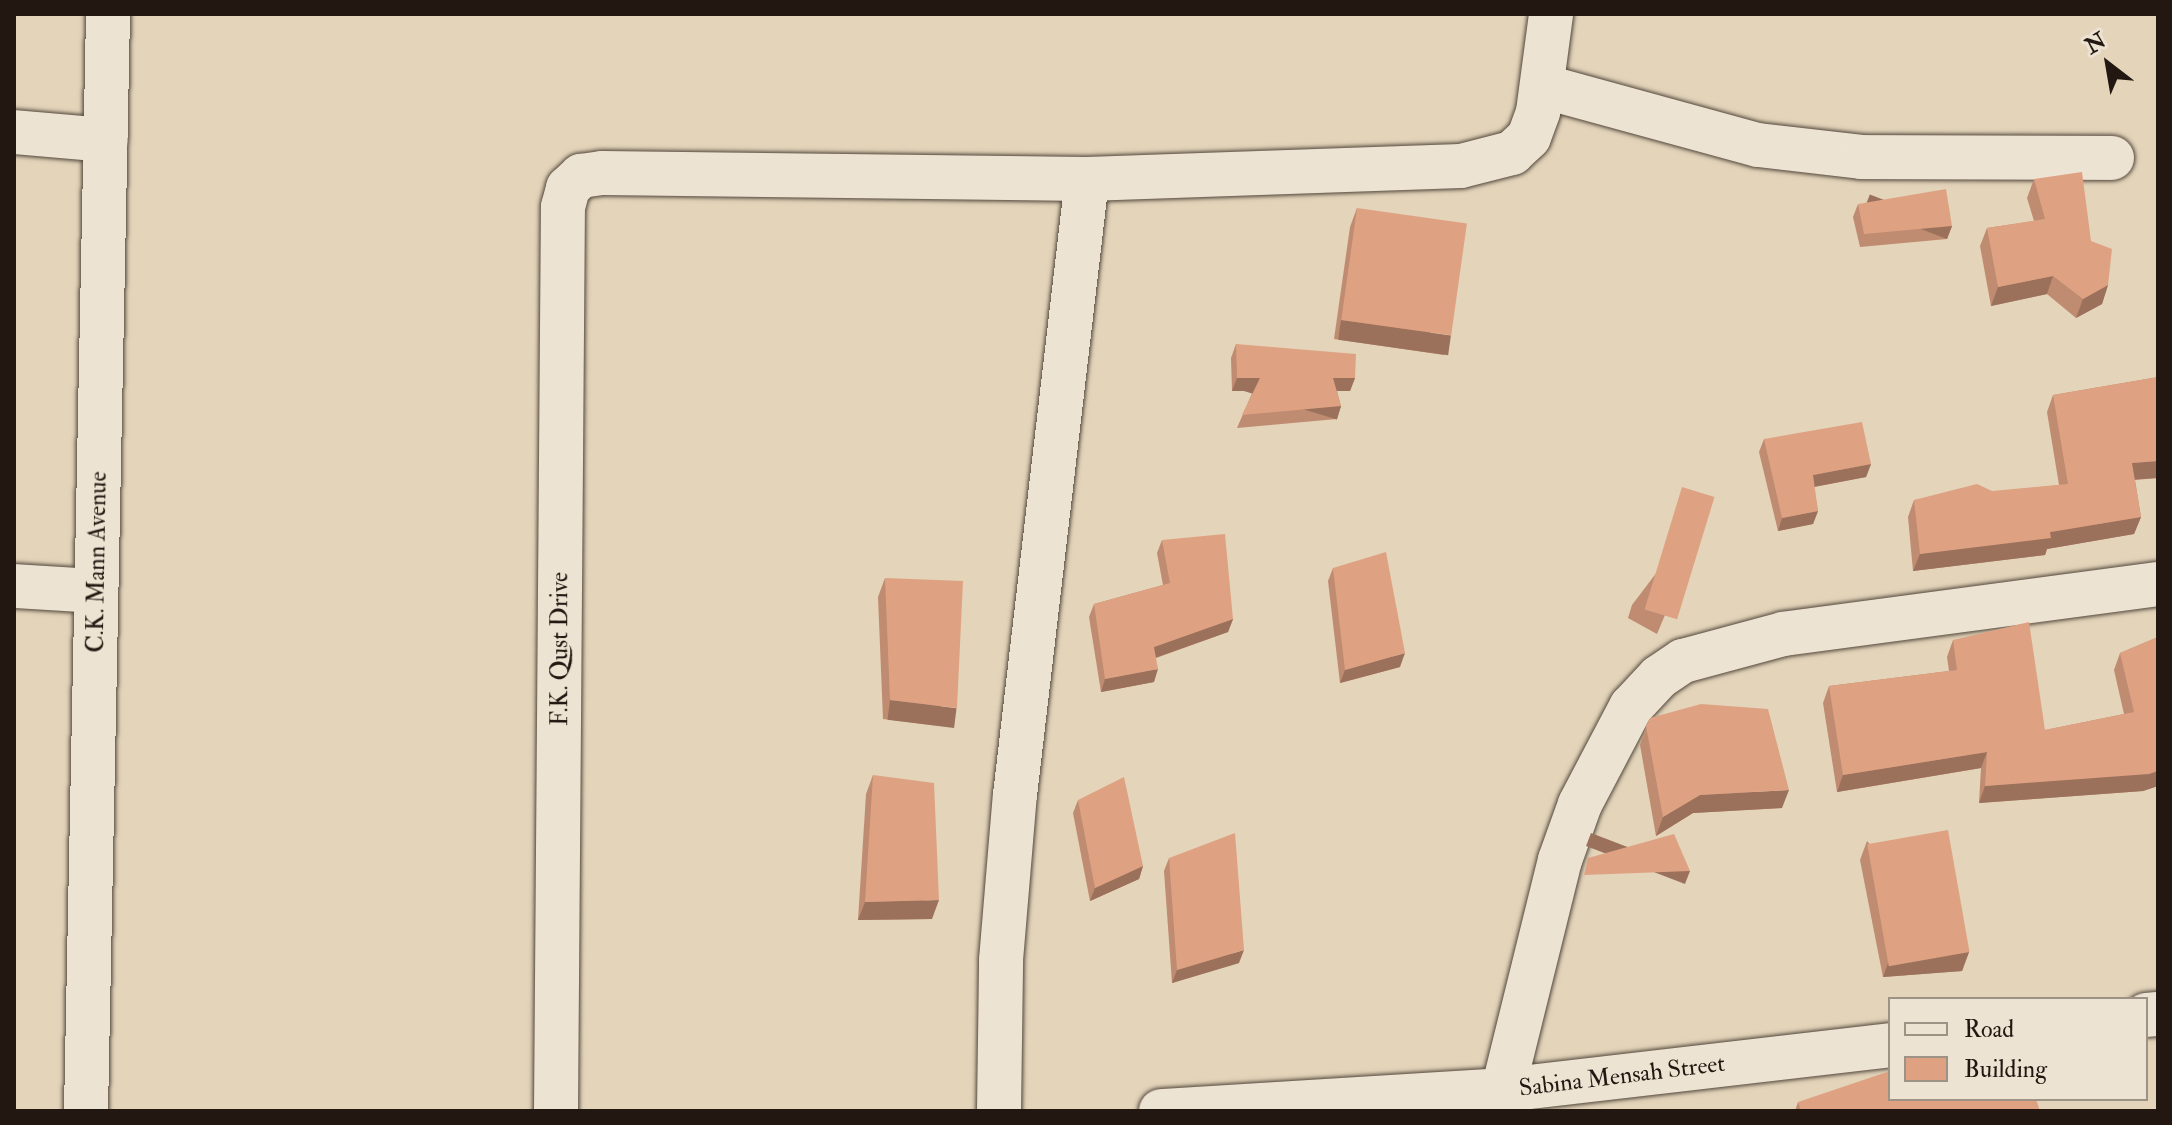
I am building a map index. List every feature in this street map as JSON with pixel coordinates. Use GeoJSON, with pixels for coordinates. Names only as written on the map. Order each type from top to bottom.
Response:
{"type":"FeatureCollection","features":[{"type":"Feature","properties":{"kind":"street","name":"C.K. Mann Avenue"},"geometry":{"type":"LineString","coordinates":[[86,1111],[108,14]]}},
{"type":"Feature","properties":{"kind":"street"},"geometry":{"type":"LineString","coordinates":[[999,1111],[1001,960],[1015,795],[1087,179],[1461,166],[1494,160],[1529,137],[1542,86],[1551,14]]}},
{"type":"Feature","properties":{"kind":"street"},"geometry":{"type":"LineString","coordinates":[[1542,86],[1758,145],[1876,158],[2112,158]]}},
{"type":"Feature","properties":{"kind":"street"},"geometry":{"type":"LineString","coordinates":[[14,132],[106,140]]}},
{"type":"Feature","properties":{"kind":"street","name":"F.K. Qust Drive"},"geometry":{"type":"LineString","coordinates":[[556,1111],[563,207],[568,188],[581,176],[602,173],[1087,179]]}},
{"type":"Feature","properties":{"kind":"street"},"geometry":{"type":"LineString","coordinates":[[1503,1090],[1560,860],[1580,804],[1631,707],[1659,677],[1683,661],[1783,634],[2158,584]]}},
{"type":"Feature","properties":{"kind":"street"},"geometry":{"type":"LineString","coordinates":[[14,586],[96,591]]}},
{"type":"Feature","properties":{"kind":"street","name":"Sabina Mensah Street"},"geometry":{"type":"LineString","coordinates":[[1161,1111],[1503,1090],[1888,1045]]}},
{"type":"Feature","properties":{"kind":"building"},"geometry":{"type":"Polygon","coordinates":[[[2082,172],[2091,241],[2112,249],[2108,285],[2083,299],[2053,276],[1998,287],[1987,228],[2045,219],[2034,179],[2082,172]]]}},
{"type":"Feature","properties":{"kind":"building"},"geometry":{"type":"Polygon","coordinates":[[[1946,189],[1952,226],[1864,234],[1858,204],[1946,189]]]}},
{"type":"Feature","properties":{"kind":"building"},"geometry":{"type":"Polygon","coordinates":[[[1357,208],[1467,223],[1451,335],[1341,320],[1357,208]]]}},
{"type":"Feature","properties":{"kind":"building"},"geometry":{"type":"Polygon","coordinates":[[[1236,344],[1356,354],[1355,378],[1333,378],[1341,406],[1242,415],[1260,378],[1237,378],[1236,344]]]}},
{"type":"Feature","properties":{"kind":"building"},"geometry":{"type":"Polygon","coordinates":[[[2158,377],[2158,461],[2132,463],[2141,517],[2050,532],[2051,538],[1920,554],[1914,500],[1977,484],[1992,491],[2068,484],[2053,395],[2158,377]]]}},
{"type":"Feature","properties":{"kind":"building"},"geometry":{"type":"Polygon","coordinates":[[[1862,422],[1871,464],[1813,475],[1818,511],[1782,518],[1764,439],[1862,422]]]}},
{"type":"Feature","properties":{"kind":"building"},"geometry":{"type":"Polygon","coordinates":[[[1682,487],[1715,497],[1677,619],[1645,609],[1682,487]]]}},
{"type":"Feature","properties":{"kind":"building"},"geometry":{"type":"Polygon","coordinates":[[[1225,534],[1233,619],[1154,647],[1158,669],[1105,679],[1094,604],[1170,583],[1162,540],[1225,534]]]}},
{"type":"Feature","properties":{"kind":"building"},"geometry":{"type":"Polygon","coordinates":[[[1386,552],[1405,653],[1345,670],[1333,568],[1386,552]]]}},
{"type":"Feature","properties":{"kind":"building"},"geometry":{"type":"Polygon","coordinates":[[[885,578],[963,581],[957,708],[890,700],[885,578]]]}},
{"type":"Feature","properties":{"kind":"building"},"geometry":{"type":"Polygon","coordinates":[[[2029,622],[2045,730],[2134,712],[2120,653],[2158,637],[2158,771],[1985,786],[1987,752],[1843,775],[1829,686],[1957,670],[1953,640],[2029,622]]]}},
{"type":"Feature","properties":{"kind":"building"},"geometry":{"type":"Polygon","coordinates":[[[1701,704],[1768,709],[1789,790],[1700,795],[1663,817],[1646,726],[1650,718],[1701,704]]]}},
{"type":"Feature","properties":{"kind":"building"},"geometry":{"type":"Polygon","coordinates":[[[873,775],[934,783],[939,900],[865,902],[873,775]]]}},
{"type":"Feature","properties":{"kind":"building"},"geometry":{"type":"Polygon","coordinates":[[[1124,777],[1143,866],[1095,888],[1078,800],[1124,777]]]}},
{"type":"Feature","properties":{"kind":"building"},"geometry":{"type":"Polygon","coordinates":[[[1948,830],[1970,952],[1889,966],[1867,844],[1948,830]]]}},
{"type":"Feature","properties":{"kind":"building"},"geometry":{"type":"Polygon","coordinates":[[[1235,833],[1244,950],[1177,970],[1169,858],[1235,833]]]}},
{"type":"Feature","properties":{"kind":"building"},"geometry":{"type":"Polygon","coordinates":[[[1674,834],[1690,871],[1584,875],[1588,858],[1674,834]]]}},
{"type":"Feature","properties":{"kind":"building"},"geometry":{"type":"Polygon","coordinates":[[[1888,1072],[1888,1101],[2037,1101],[2040,1111],[1801,1111],[1798,1102],[1888,1072]]]}}]}
